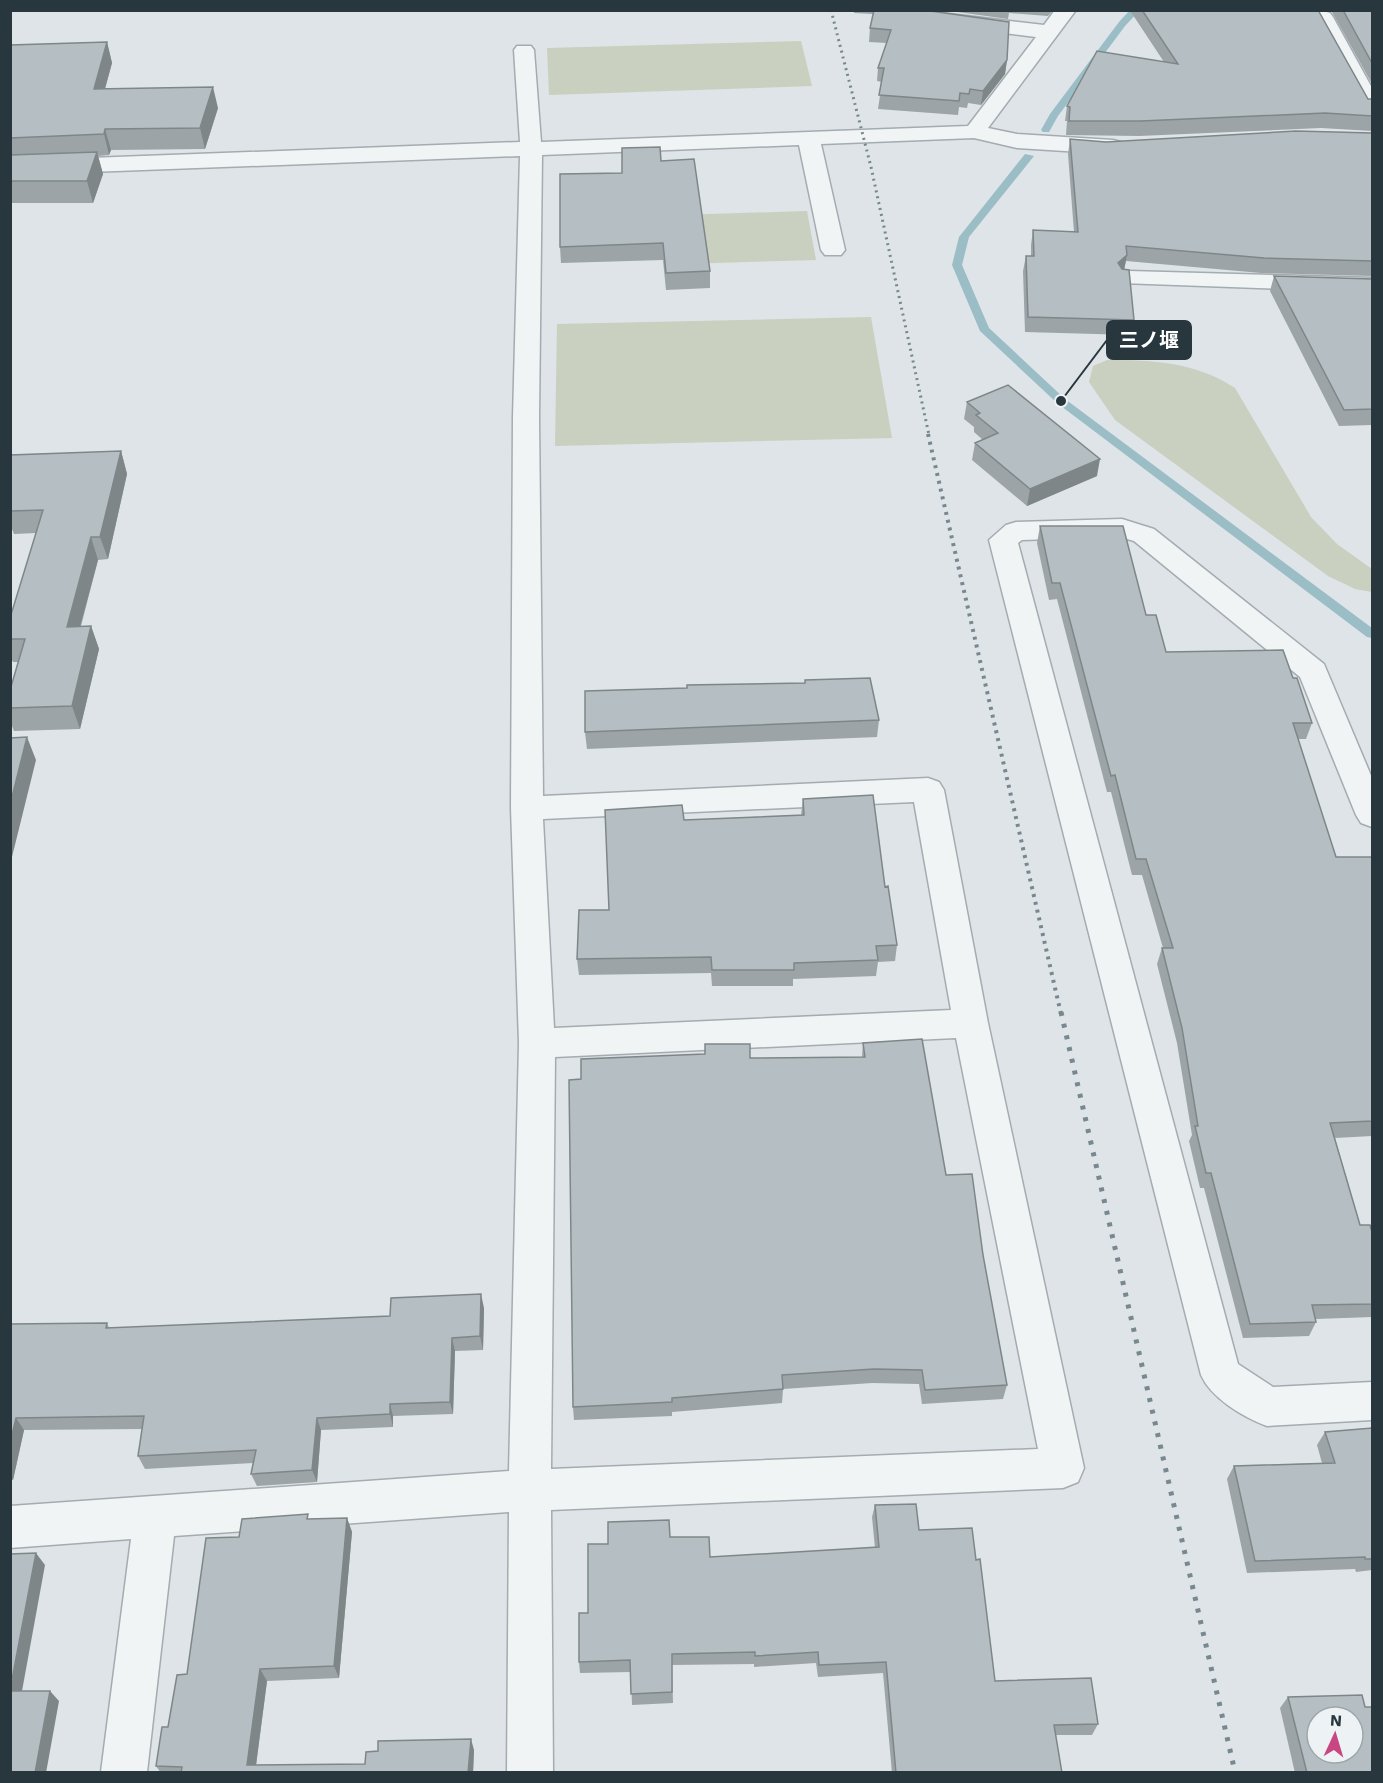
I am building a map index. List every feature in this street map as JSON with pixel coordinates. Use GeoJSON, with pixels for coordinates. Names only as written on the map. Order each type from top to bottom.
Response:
{"type":"FeatureCollection","features":[{"type":"Feature","properties":{"kind":"street"},"geometry":{"type":"LineString","coordinates":[[931,10],[929,18],[1048,32]]}},
{"type":"Feature","properties":{"kind":"street"},"geometry":{"type":"LineString","coordinates":[[974,132],[1066,10]]}},
{"type":"Feature","properties":{"kind":"street"},"geometry":{"type":"LineString","coordinates":[[1323,16],[1372,106]]}},
{"type":"Feature","properties":{"kind":"street"},"geometry":{"type":"LineString","coordinates":[[524,50],[531,150],[526,417],[527,808],[537,1043],[530,1490],[530,1773]]}},
{"type":"Feature","properties":{"kind":"street"},"geometry":{"type":"LineString","coordinates":[[10,168],[809,140],[974,132],[1017,141],[1103,147],[1137,145]]}},
{"type":"Feature","properties":{"kind":"street"},"geometry":{"type":"LineString","coordinates":[[809,140],[834,250]]}},
{"type":"Feature","properties":{"kind":"street"},"geometry":{"type":"LineString","coordinates":[[1129,278],[1372,285]]}},
{"type":"Feature","properties":{"kind":"street"},"geometry":{"type":"LineString","coordinates":[[1372,815],[1313,671],[1144,535],[1122,528],[1016,531],[1003,540],[1221,1375],[1267,1407],[1372,1401]]}},
{"type":"Feature","properties":{"kind":"street"},"geometry":{"type":"LineString","coordinates":[[10,1527],[530,1490],[1063,1468],[971,1023],[928,790],[527,808]]}},
{"type":"Feature","properties":{"kind":"street"},"geometry":{"type":"LineString","coordinates":[[537,1043],[971,1023]]}},
{"type":"Feature","properties":{"kind":"street"},"geometry":{"type":"LineString","coordinates":[[124,1773],[155,1517]]}},
{"type":"Feature","properties":{"kind":"green space"},"geometry":{"type":"Polygon","coordinates":[[[801,41],[812,86],[549,95],[547,48],[801,41]]]}},
{"type":"Feature","properties":{"kind":"green space"},"geometry":{"type":"Polygon","coordinates":[[[807,211],[816,260],[683,264],[677,215],[807,211]]]}},
{"type":"Feature","properties":{"kind":"green space"},"geometry":{"type":"Polygon","coordinates":[[[871,317],[892,438],[555,446],[557,324],[871,317]]]}},
{"type":"Feature","properties":{"kind":"green space"},"geometry":{"type":"Polygon","coordinates":[[[1107,360],[1173,364],[1205,373],[1235,388],[1311,517],[1337,544],[1372,569],[1372,592],[1355,589],[1328,576],[1115,420],[1089,382],[1093,366],[1107,360]]]}},
{"type":"Feature","properties":{"kind":"building"},"geometry":{"type":"Polygon","coordinates":[[[874,10],[923,10],[1009,22],[1007,60],[983,91],[970,89],[969,94],[960,93],[959,101],[879,95],[884,68],[878,68],[891,30],[870,28],[874,10]]]}},
{"type":"Feature","properties":{"kind":"building"},"geometry":{"type":"Polygon","coordinates":[[[1142,10],[1318,10],[1368,99],[1372,99],[1372,116],[1325,113],[1141,121],[1069,121],[1070,107],[1067,106],[1097,51],[1178,64],[1142,10]]]}},
{"type":"Feature","properties":{"kind":"building"},"geometry":{"type":"Polygon","coordinates":[[[1343,10],[1372,10],[1372,63],[1343,10]]]}},
{"type":"Feature","properties":{"kind":"building"},"geometry":{"type":"Polygon","coordinates":[[[107,42],[94,89],[213,87],[200,128],[105,129],[104,134],[10,138],[10,45],[107,42]]]}},
{"type":"Feature","properties":{"kind":"building"},"geometry":{"type":"Polygon","coordinates":[[[1296,131],[1372,133],[1372,261],[1264,258],[1126,246],[1127,255],[1118,263],[1122,269],[1129,270],[1134,320],[1028,317],[1026,256],[1034,256],[1033,230],[1078,232],[1070,139],[1106,142],[1296,131]]]}},
{"type":"Feature","properties":{"kind":"building"},"geometry":{"type":"Polygon","coordinates":[[[660,147],[661,161],[694,159],[710,271],[666,273],[663,243],[560,247],[560,174],[622,173],[622,148],[660,147]]]}},
{"type":"Feature","properties":{"kind":"building"},"geometry":{"type":"Polygon","coordinates":[[[97,152],[87,181],[10,181],[10,155],[97,152]]]}},
{"type":"Feature","properties":{"kind":"building"},"geometry":{"type":"Polygon","coordinates":[[[1274,276],[1372,279],[1372,409],[1344,410],[1274,276]]]}},
{"type":"Feature","properties":{"kind":"building"},"geometry":{"type":"Polygon","coordinates":[[[1008,385],[1100,459],[1030,489],[975,443],[998,433],[976,415],[980,413],[967,402],[1008,385]]]}},
{"type":"Feature","properties":{"kind":"building"},"geometry":{"type":"Polygon","coordinates":[[[121,451],[100,537],[91,537],[67,627],[91,626],[72,706],[10,708],[10,690],[25,639],[10,639],[10,618],[43,510],[10,511],[10,455],[121,451]]]}},
{"type":"Feature","properties":{"kind":"building"},"geometry":{"type":"Polygon","coordinates":[[[1040,526],[1123,526],[1146,615],[1156,615],[1166,652],[1283,650],[1293,678],[1297,678],[1312,723],[1293,723],[1336,857],[1372,857],[1372,1121],[1330,1123],[1360,1225],[1370,1225],[1372,1232],[1372,1304],[1312,1305],[1316,1322],[1250,1324],[1211,1173],[1206,1173],[1195,1126],[1198,1126],[1182,1028],[1162,948],[1173,948],[1146,859],[1136,859],[1115,775],[1111,776],[1060,583],[1052,583],[1040,526]]]}},
{"type":"Feature","properties":{"kind":"building"},"geometry":{"type":"Polygon","coordinates":[[[870,678],[879,720],[585,732],[585,691],[687,688],[687,685],[805,683],[805,680],[870,678]]]}},
{"type":"Feature","properties":{"kind":"building"},"geometry":{"type":"Polygon","coordinates":[[[27,737],[10,805],[10,738],[27,737]]]}},
{"type":"Feature","properties":{"kind":"building"},"geometry":{"type":"Polygon","coordinates":[[[873,795],[885,887],[888,886],[897,945],[876,946],[878,960],[794,963],[794,970],[712,970],[711,957],[577,959],[579,910],[609,910],[605,810],[682,805],[684,820],[804,815],[803,799],[873,795]]]}},
{"type":"Feature","properties":{"kind":"building"},"geometry":{"type":"Polygon","coordinates":[[[922,1039],[946,1175],[972,1174],[983,1255],[1007,1385],[925,1390],[922,1370],[874,1369],[782,1375],[783,1389],[672,1398],[672,1402],[573,1407],[569,1080],[581,1079],[581,1059],[705,1054],[705,1044],[750,1044],[750,1058],[865,1057],[863,1043],[922,1039]]]}},
{"type":"Feature","properties":{"kind":"building"},"geometry":{"type":"Polygon","coordinates":[[[481,1294],[480,1336],[452,1338],[450,1402],[390,1404],[390,1414],[317,1418],[312,1470],[251,1474],[256,1450],[138,1456],[144,1416],[16,1418],[10,1443],[10,1324],[107,1323],[106,1328],[390,1316],[391,1298],[481,1294]]]}},
{"type":"Feature","properties":{"kind":"building"},"geometry":{"type":"Polygon","coordinates":[[[1372,1428],[1372,1559],[1365,1559],[1365,1557],[1255,1561],[1234,1466],[1335,1463],[1325,1432],[1372,1428]]]}},
{"type":"Feature","properties":{"kind":"building"},"geometry":{"type":"Polygon","coordinates":[[[916,1504],[919,1530],[972,1528],[976,1560],[980,1559],[995,1681],[1091,1678],[1098,1724],[1054,1725],[1062,1773],[896,1773],[886,1662],[819,1665],[818,1652],[755,1656],[755,1652],[672,1654],[672,1692],[631,1694],[630,1660],[579,1662],[579,1613],[588,1613],[588,1544],[608,1544],[608,1522],[669,1520],[670,1537],[709,1537],[710,1557],[879,1547],[875,1505],[916,1504]]]}},
{"type":"Feature","properties":{"kind":"building"},"geometry":{"type":"Polygon","coordinates":[[[308,1514],[307,1519],[347,1518],[334,1666],[260,1669],[247,1765],[365,1764],[366,1752],[378,1751],[378,1741],[471,1739],[468,1773],[181,1773],[182,1767],[156,1766],[162,1727],[168,1727],[177,1675],[187,1674],[206,1538],[239,1537],[242,1519],[308,1514]]]}},
{"type":"Feature","properties":{"kind":"building"},"geometry":{"type":"Polygon","coordinates":[[[36,1553],[10,1690],[10,1554],[36,1553]]]}},
{"type":"Feature","properties":{"kind":"building"},"geometry":{"type":"Polygon","coordinates":[[[10,1691],[50,1691],[35,1773],[10,1773],[10,1691]]]}},
{"type":"Feature","properties":{"kind":"building"},"geometry":{"type":"Polygon","coordinates":[[[1362,1695],[1364,1705],[1305,1705],[1305,1765],[1288,1697],[1362,1695]]]}},
{"type":"Feature","properties":{"kind":"building"},"geometry":{"type":"Polygon","coordinates":[[[1365,1707],[1372,1707],[1372,1773],[1307,1773],[1305,1765],[1365,1765],[1365,1707]]]}},
{"type":"Feature","properties":{"kind":"waterway"},"geometry":{"type":"LineString","coordinates":[[1046,130],[1053,116],[1122,24],[1136,10]]}},
{"type":"Feature","properties":{"kind":"waterway"},"geometry":{"type":"LineString","coordinates":[[1029,156],[964,237],[957,265],[984,329],[1061,401],[1372,634]]}},
{"type":"Feature","properties":{"kind":"railway"},"geometry":{"type":"LineString","coordinates":[[831,10],[871,167],[929,435]]}},
{"type":"Feature","properties":{"kind":"railway"},"geometry":{"type":"LineString","coordinates":[[928,434],[1061,1014]]}},
{"type":"Feature","properties":{"kind":"railway"},"geometry":{"type":"LineString","coordinates":[[1061,1012],[1235,1772]]}},
{"type":"Feature","properties":{"kind":"place","name":"三ノ堰"},"geometry":{"type":"Point","coordinates":[1061,401]}}]}
